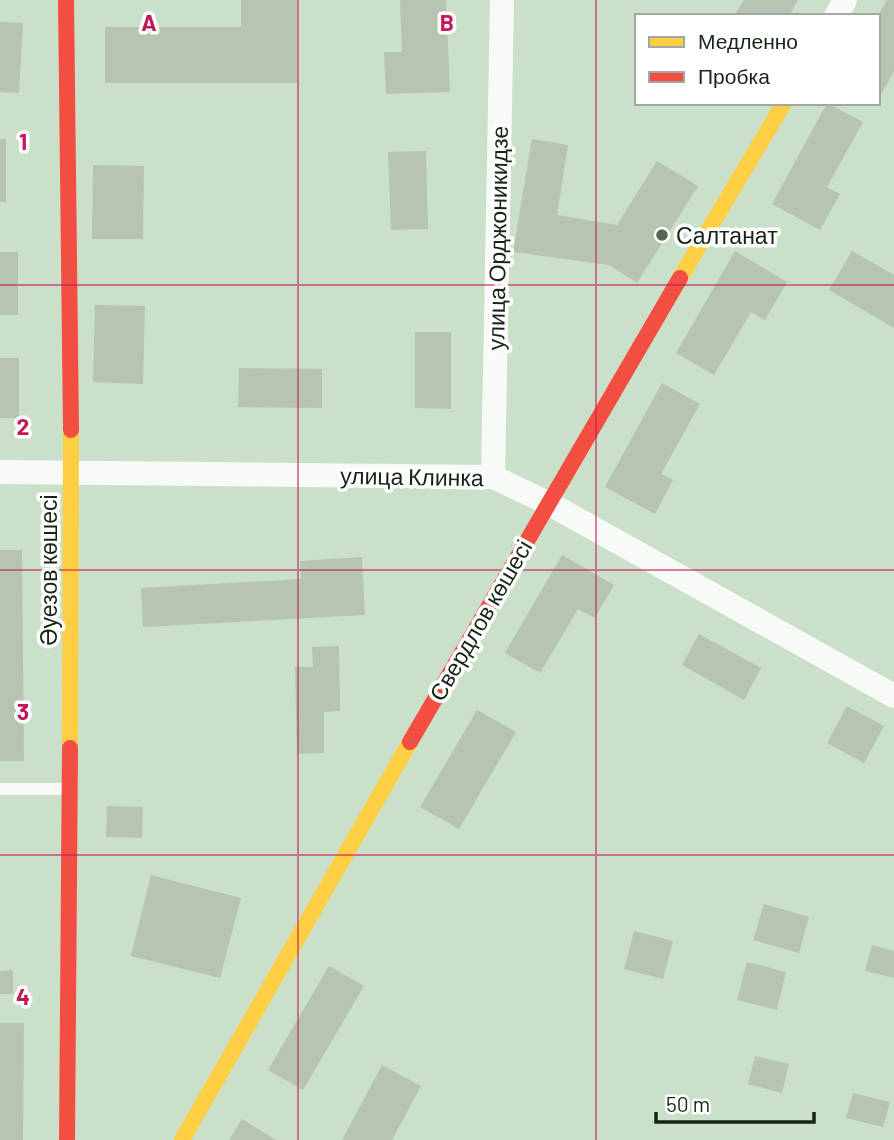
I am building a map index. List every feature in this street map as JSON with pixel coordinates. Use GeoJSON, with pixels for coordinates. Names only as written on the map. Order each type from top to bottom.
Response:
{"type":"FeatureCollection","features":[{"type":"Feature","properties":{"kind":"street","name":"Әуезов көшесі"},"geometry":{"type":"LineString","coordinates":[[66,0],[72,472],[67,1140]]}},
{"type":"Feature","properties":{"kind":"street","name":"улица Орджоникидзе"},"geometry":{"type":"LineString","coordinates":[[493,477],[502,0]]}},
{"type":"Feature","properties":{"kind":"street","name":"Свердлов көшесі"},"geometry":{"type":"LineString","coordinates":[[182,1140],[548,503],[783,105]]}},
{"type":"Feature","properties":{"kind":"street","name":"улица Клинка"},"geometry":{"type":"LineString","coordinates":[[0,472],[493,477],[548,503],[894,696]]}},
{"type":"Feature","properties":{"kind":"lane"},"geometry":{"type":"LineString","coordinates":[[0,789],[70,789]]}},
{"type":"Feature","properties":{"kind":"building"},"geometry":{"type":"Polygon","coordinates":[[[241,0],[297,0],[297,83],[105,83],[105,27],[241,27],[241,0]]]}},
{"type":"Feature","properties":{"kind":"building"},"geometry":{"type":"Polygon","coordinates":[[[400,0],[446,0],[450,92],[386,94],[384,52],[402,52],[400,0]]]}},
{"type":"Feature","properties":{"kind":"building"},"geometry":{"type":"Polygon","coordinates":[[[744,0],[798,0],[790,14],[735,14],[744,0]]]}},
{"type":"Feature","properties":{"kind":"building"},"geometry":{"type":"Polygon","coordinates":[[[887,0],[894,0],[894,71],[882,93],[880,92],[879,14],[887,0]]]}},
{"type":"Feature","properties":{"kind":"building"},"geometry":{"type":"Polygon","coordinates":[[[0,22],[23,23],[19,93],[0,92],[0,22]]]}},
{"type":"Feature","properties":{"kind":"building"},"geometry":{"type":"Polygon","coordinates":[[[826,105],[863,122],[827,187],[840,194],[820,230],[772,204],[826,105]]]}},
{"type":"Feature","properties":{"kind":"building"},"geometry":{"type":"Polygon","coordinates":[[[0,139],[6,139],[6,202],[0,202],[0,139]]]}},
{"type":"Feature","properties":{"kind":"building"},"geometry":{"type":"Polygon","coordinates":[[[532,139],[568,145],[557,215],[617,225],[657,161],[698,186],[637,283],[609,265],[513,252],[532,139]]]}},
{"type":"Feature","properties":{"kind":"building"},"geometry":{"type":"Polygon","coordinates":[[[426,151],[428,229],[391,230],[388,152],[426,151]]]}},
{"type":"Feature","properties":{"kind":"building"},"geometry":{"type":"Polygon","coordinates":[[[93,165],[144,166],[143,239],[92,239],[93,165]]]}},
{"type":"Feature","properties":{"kind":"building"},"geometry":{"type":"Polygon","coordinates":[[[735,251],[787,282],[765,320],[751,312],[714,375],[676,353],[735,251]]]}},
{"type":"Feature","properties":{"kind":"building"},"geometry":{"type":"Polygon","coordinates":[[[852,251],[894,275],[894,328],[829,290],[852,251]]]}},
{"type":"Feature","properties":{"kind":"building"},"geometry":{"type":"Polygon","coordinates":[[[0,252],[18,252],[18,315],[0,315],[0,252]]]}},
{"type":"Feature","properties":{"kind":"building"},"geometry":{"type":"Polygon","coordinates":[[[95,305],[145,306],[143,384],[93,382],[95,305]]]}},
{"type":"Feature","properties":{"kind":"building"},"geometry":{"type":"Polygon","coordinates":[[[415,332],[451,332],[451,409],[415,408],[415,332]]]}},
{"type":"Feature","properties":{"kind":"building"},"geometry":{"type":"Polygon","coordinates":[[[0,358],[19,358],[19,418],[0,418],[0,358]]]}},
{"type":"Feature","properties":{"kind":"building"},"geometry":{"type":"Polygon","coordinates":[[[239,368],[322,369],[322,408],[238,407],[239,368]]]}},
{"type":"Feature","properties":{"kind":"building"},"geometry":{"type":"Polygon","coordinates":[[[662,383],[700,404],[661,474],[673,480],[655,514],[605,487],[662,383]]]}},
{"type":"Feature","properties":{"kind":"building"},"geometry":{"type":"Polygon","coordinates":[[[0,550],[22,550],[24,761],[0,761],[0,550]]]}},
{"type":"Feature","properties":{"kind":"building"},"geometry":{"type":"Polygon","coordinates":[[[562,555],[614,585],[595,618],[578,609],[540,673],[505,653],[562,555]]]}},
{"type":"Feature","properties":{"kind":"building"},"geometry":{"type":"Polygon","coordinates":[[[362,557],[365,615],[143,627],[141,588],[301,579],[300,561],[362,557]]]}},
{"type":"Feature","properties":{"kind":"building"},"geometry":{"type":"Polygon","coordinates":[[[699,634],[761,668],[744,700],[682,665],[699,634]]]}},
{"type":"Feature","properties":{"kind":"building"},"geometry":{"type":"Polygon","coordinates":[[[339,646],[340,711],[324,712],[324,753],[297,754],[295,667],[313,667],[312,647],[339,646]]]}},
{"type":"Feature","properties":{"kind":"building"},"geometry":{"type":"Polygon","coordinates":[[[847,706],[884,726],[864,763],[827,743],[847,706]]]}},
{"type":"Feature","properties":{"kind":"building"},"geometry":{"type":"Polygon","coordinates":[[[477,710],[516,732],[459,829],[420,807],[477,710]]]}},
{"type":"Feature","properties":{"kind":"building"},"geometry":{"type":"Polygon","coordinates":[[[107,806],[143,807],[142,838],[106,837],[107,806]]]}},
{"type":"Feature","properties":{"kind":"building"},"geometry":{"type":"Polygon","coordinates":[[[151,875],[241,898],[220,978],[131,956],[151,875]]]}},
{"type":"Feature","properties":{"kind":"building"},"geometry":{"type":"Polygon","coordinates":[[[764,904],[809,917],[799,953],[753,940],[764,904]]]}},
{"type":"Feature","properties":{"kind":"building"},"geometry":{"type":"Polygon","coordinates":[[[634,931],[673,941],[663,979],[624,969],[634,931]]]}},
{"type":"Feature","properties":{"kind":"building"},"geometry":{"type":"Polygon","coordinates":[[[872,945],[894,951],[894,978],[865,971],[872,945]]]}},
{"type":"Feature","properties":{"kind":"building"},"geometry":{"type":"Polygon","coordinates":[[[747,962],[786,972],[777,1010],[737,1000],[747,962]]]}},
{"type":"Feature","properties":{"kind":"building"},"geometry":{"type":"Polygon","coordinates":[[[329,966],[364,986],[303,1090],[268,1070],[329,966]]]}},
{"type":"Feature","properties":{"kind":"building"},"geometry":{"type":"Polygon","coordinates":[[[13,970],[13,994],[0,994],[0,971],[13,970]]]}},
{"type":"Feature","properties":{"kind":"building"},"geometry":{"type":"Polygon","coordinates":[[[0,1023],[24,1023],[23,1140],[0,1140],[0,1023]]]}},
{"type":"Feature","properties":{"kind":"building"},"geometry":{"type":"Polygon","coordinates":[[[755,1056],[789,1064],[782,1093],[748,1084],[755,1056]]]}},
{"type":"Feature","properties":{"kind":"building"},"geometry":{"type":"Polygon","coordinates":[[[382,1065],[421,1086],[392,1140],[342,1140],[382,1065]]]}},
{"type":"Feature","properties":{"kind":"building"},"geometry":{"type":"Polygon","coordinates":[[[853,1093],[890,1102],[883,1127],[846,1118],[853,1093]]]}},
{"type":"Feature","properties":{"kind":"building"},"geometry":{"type":"Polygon","coordinates":[[[242,1119],[276,1140],[229,1140],[242,1119]]]}},
{"type":"Feature","properties":{"kind":"traffic: slow"},"geometry":{"type":"LineString","coordinates":[[680,278],[783,105]]}},
{"type":"Feature","properties":{"kind":"traffic: slow"},"geometry":{"type":"LineString","coordinates":[[70,748],[71,430]]}},
{"type":"Feature","properties":{"kind":"traffic: slow"},"geometry":{"type":"LineString","coordinates":[[182,1140],[410,742]]}},
{"type":"Feature","properties":{"kind":"traffic: jam"},"geometry":{"type":"LineString","coordinates":[[66,0],[71,430]]}},
{"type":"Feature","properties":{"kind":"traffic: jam"},"geometry":{"type":"LineString","coordinates":[[410,742],[680,278]]}},
{"type":"Feature","properties":{"kind":"traffic: jam"},"geometry":{"type":"LineString","coordinates":[[67,1140],[70,748]]}},
{"type":"Feature","properties":{"kind":"place","name":"Салтанат"},"geometry":{"type":"Point","coordinates":[662,235]}}]}
